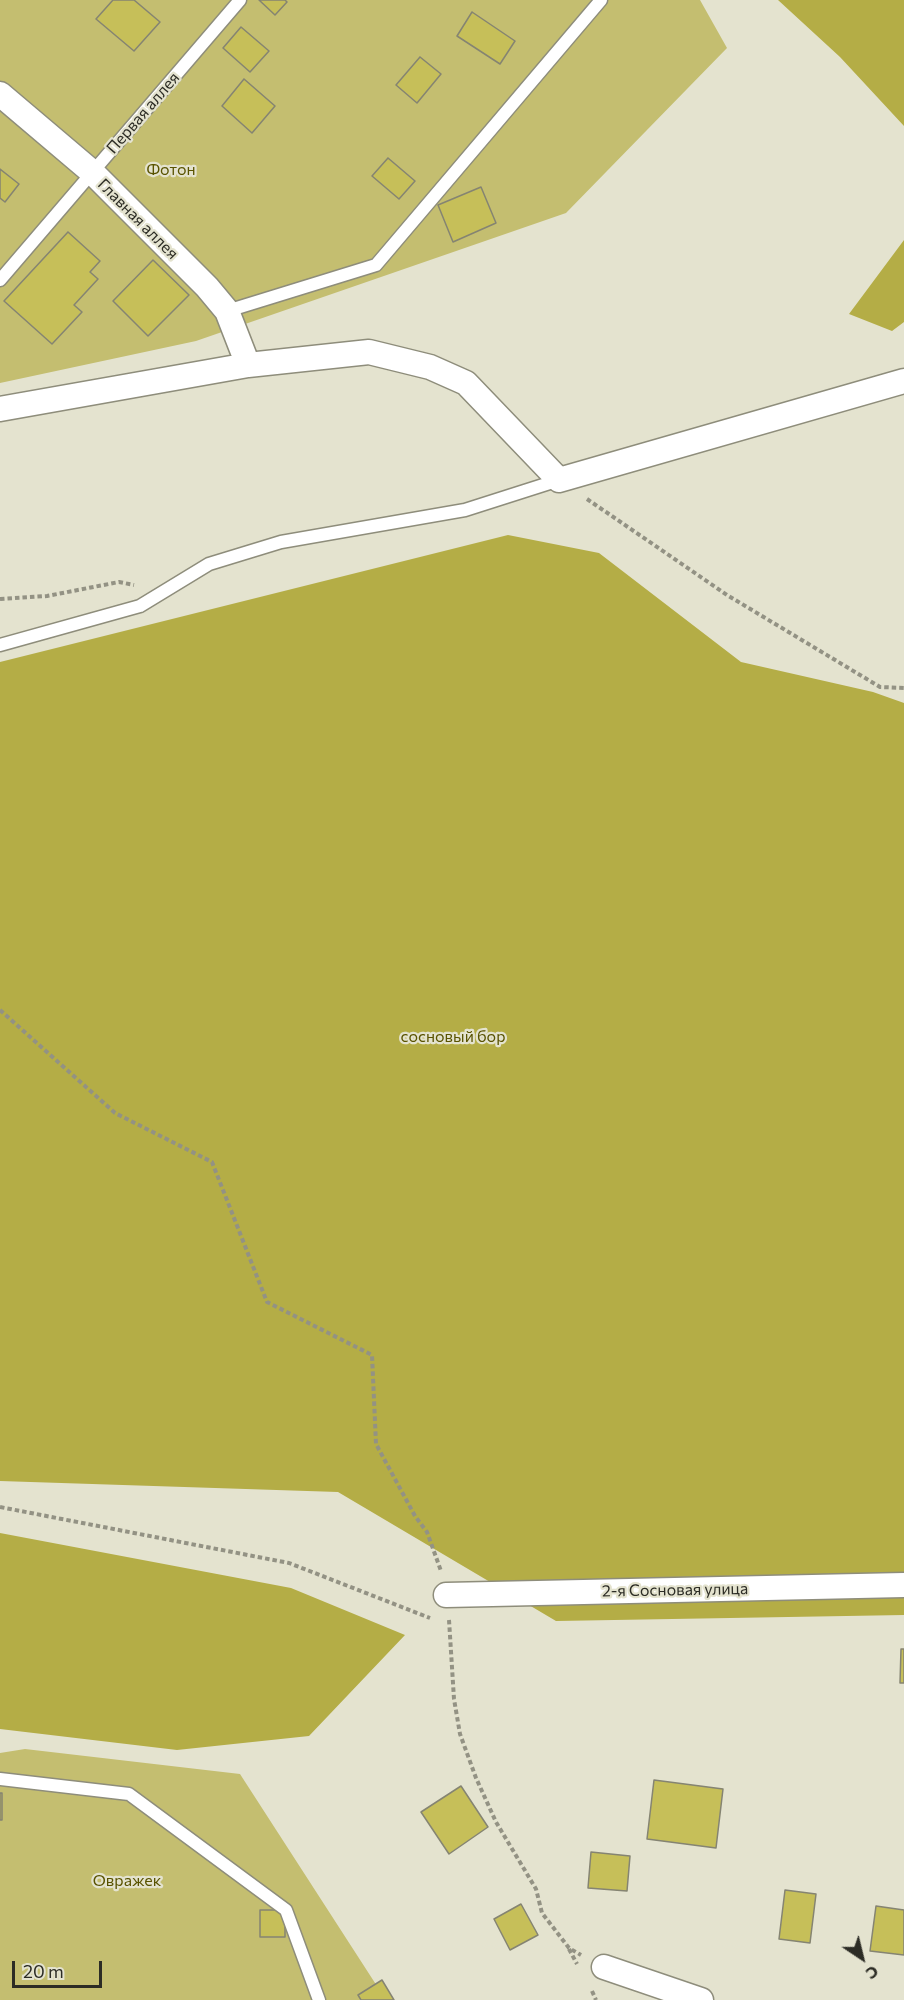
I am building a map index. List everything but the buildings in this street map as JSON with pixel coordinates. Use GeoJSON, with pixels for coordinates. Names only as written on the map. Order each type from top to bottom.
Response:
{"type":"FeatureCollection","features":[{"type":"Feature","properties":{"kind":"street","name":"Главная аллея"},"geometry":{"type":"LineString","coordinates":[[0,94],[92,172],[207,287],[227,311],[248,365]]}},
{"type":"Feature","properties":{"kind":"street"},"geometry":{"type":"LineString","coordinates":[[0,409],[248,365],[369,352],[430,366],[466,383],[559,480],[904,381]]}},
{"type":"Feature","properties":{"kind":"street","name":"2-я Сосновая улица"},"geometry":{"type":"LineString","coordinates":[[446,1595],[904,1585]]}},
{"type":"Feature","properties":{"kind":"street"},"geometry":{"type":"LineString","coordinates":[[604,1967],[701,2000]]}},
{"type":"Feature","properties":{"kind":"lane","name":"Первая аллея"},"geometry":{"type":"LineString","coordinates":[[0,280],[240,0]]}},
{"type":"Feature","properties":{"kind":"lane"},"geometry":{"type":"LineString","coordinates":[[227,311],[376,265],[601,0]]}},
{"type":"Feature","properties":{"kind":"lane"},"geometry":{"type":"LineString","coordinates":[[0,645],[140,606],[209,564],[281,542],[465,510],[559,480]]}},
{"type":"Feature","properties":{"kind":"lane"},"geometry":{"type":"LineString","coordinates":[[0,1779],[129,1794],[286,1910],[320,2000]]}},
{"type":"Feature","properties":{"kind":"path"},"geometry":{"type":"LineString","coordinates":[[559,480],[727,595],[880,687],[904,688]]}},
{"type":"Feature","properties":{"kind":"path"},"geometry":{"type":"LineString","coordinates":[[0,599],[47,596],[119,582],[167,590]]}},
{"type":"Feature","properties":{"kind":"path"},"geometry":{"type":"LineString","coordinates":[[0,1010],[115,1113],[212,1162],[267,1302],[372,1355],[376,1444],[415,1516],[428,1532],[442,1573],[449,1626],[454,1699],[460,1734],[480,1787],[496,1822],[536,1889],[543,1913],[569,1948],[604,1967]]}},
{"type":"Feature","properties":{"kind":"path"},"geometry":{"type":"LineString","coordinates":[[0,1507],[289,1563],[449,1626]]}},
{"type":"Feature","properties":{"kind":"green space","name":"Фотон"},"geometry":{"type":"Polygon","coordinates":[[[0,0],[700,0],[727,48],[566,213],[196,341],[0,383],[0,0]]]}},
{"type":"Feature","properties":{"kind":"green space"},"geometry":{"type":"Polygon","coordinates":[[[778,0],[904,0],[904,126],[840,57],[778,0]]]}},
{"type":"Feature","properties":{"kind":"green space"},"geometry":{"type":"Polygon","coordinates":[[[904,240],[904,322],[892,331],[849,314],[904,240]]]}},
{"type":"Feature","properties":{"kind":"green space","name":"сосновый бор"},"geometry":{"type":"Polygon","coordinates":[[[508,535],[599,553],[741,662],[873,692],[904,703],[904,1615],[556,1621],[338,1492],[0,1481],[0,662],[508,535]]]}},
{"type":"Feature","properties":{"kind":"green space"},"geometry":{"type":"Polygon","coordinates":[[[0,1533],[291,1588],[405,1635],[309,1736],[177,1750],[0,1729],[0,1533]]]}},
{"type":"Feature","properties":{"kind":"green space","name":"Овражек"},"geometry":{"type":"Polygon","coordinates":[[[25,1749],[240,1774],[386,2000],[0,2000],[0,1753],[25,1749]]]}}]}
